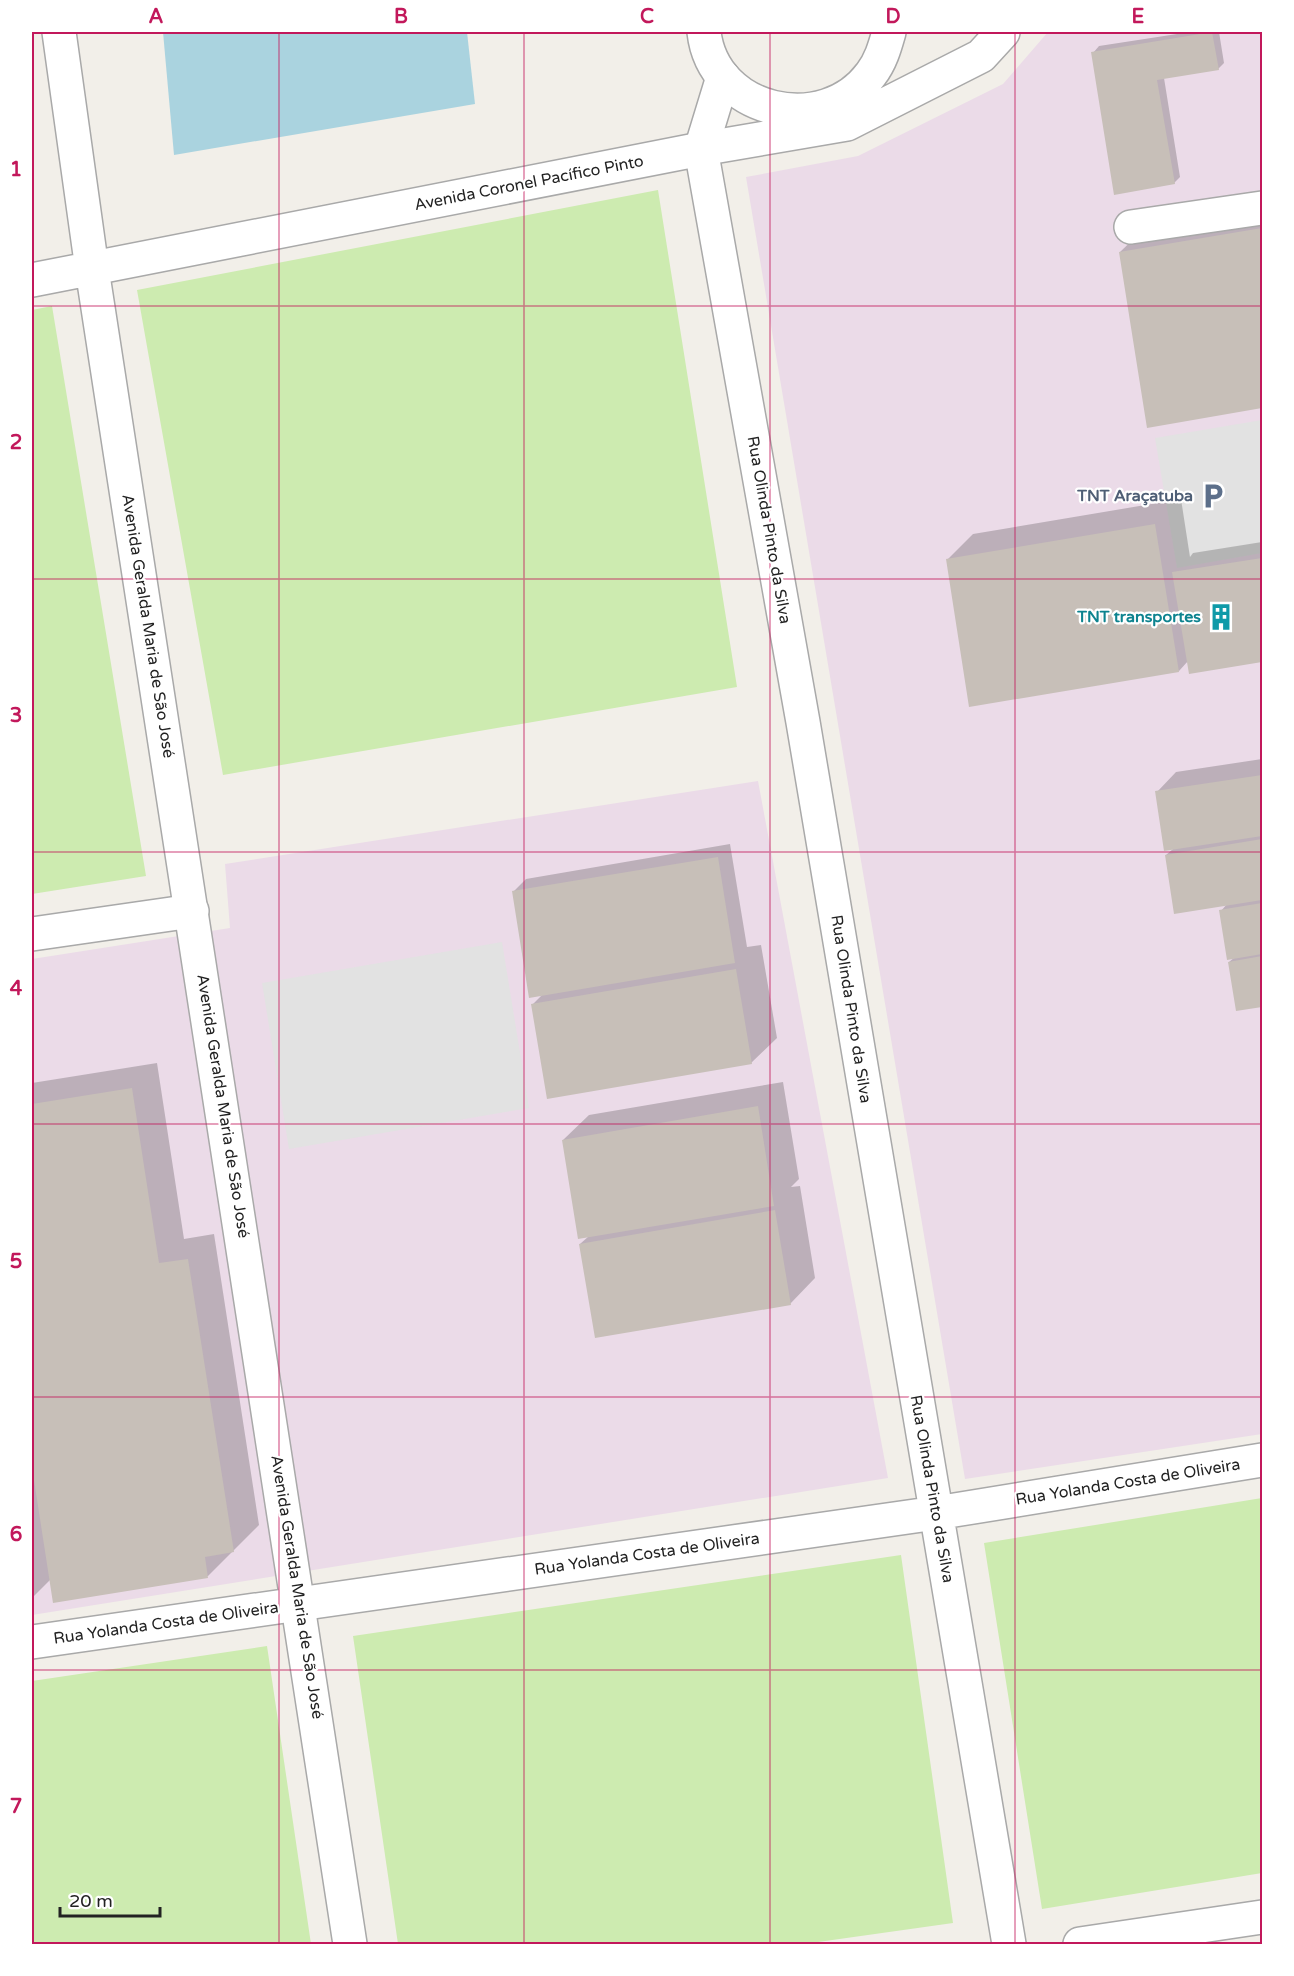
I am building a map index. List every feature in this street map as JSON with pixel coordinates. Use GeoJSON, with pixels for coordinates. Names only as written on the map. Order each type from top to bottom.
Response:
{"type":"FeatureCollection","features":[{"type":"Feature","properties":{"kind":"street","name":"Avenida Geralda Maria de São José"},"geometry":{"type":"LineString","coordinates":[[59,32],[92,269],[300,1604],[350,1944]]}},
{"type":"Feature","properties":{"kind":"street"},"geometry":{"type":"LineString","coordinates":[[704,32],[712,60],[723,77],[741,94],[762,106],[785,111],[810,111],[834,104],[855,91],[872,74],[883,52],[889,32]]}},
{"type":"Feature","properties":{"kind":"street","name":"Avenida Coronel Pacífico Pinto"},"geometry":{"type":"LineString","coordinates":[[32,280],[701,149],[848,124],[981,56],[1003,32]]}},
{"type":"Feature","properties":{"kind":"street","name":"Rua Olinda Pinto da Silva"},"geometry":{"type":"LineString","coordinates":[[723,77],[701,149],[803,722],[1009,1944]]}},
{"type":"Feature","properties":{"kind":"street"},"geometry":{"type":"LineString","coordinates":[[1131,227],[1263,208]]}},
{"type":"Feature","properties":{"kind":"street"},"geometry":{"type":"LineString","coordinates":[[32,934],[192,911]]}},
{"type":"Feature","properties":{"kind":"street","name":"Rua Yolanda Costa de Oliveira"},"geometry":{"type":"LineString","coordinates":[[32,1642],[936,1513],[1263,1460]]}},
{"type":"Feature","properties":{"kind":"street"},"geometry":{"type":"LineString","coordinates":[[1080,1944],[1263,1917]]}},
{"type":"Feature","properties":{"kind":"shaded area"},"geometry":{"type":"Polygon","coordinates":[[[1048,32],[1262,32],[1262,1434],[965,1479],[746,177],[858,156],[1003,84],[1048,32]]]}},
{"type":"Feature","properties":{"kind":"shaded area","name":"TNT Araçatuba"},"geometry":{"type":"Polygon","coordinates":[[[1262,420],[1262,553],[1177,568],[1155,438],[1262,420]]]}},
{"type":"Feature","properties":{"kind":"shaded area"},"geometry":{"type":"Polygon","coordinates":[[[758,781],[888,1478],[32,1615],[32,959],[230,928],[225,864],[758,781]]]}},
{"type":"Feature","properties":{"kind":"shaded area"},"geometry":{"type":"Polygon","coordinates":[[[502,942],[529,1108],[289,1149],[262,983],[502,942]]]}},
{"type":"Feature","properties":{"kind":"green space"},"geometry":{"type":"Polygon","coordinates":[[[658,190],[737,687],[223,775],[137,290],[658,190]]]}},
{"type":"Feature","properties":{"kind":"green space"},"geometry":{"type":"Polygon","coordinates":[[[52,306],[146,876],[32,894],[32,310],[52,306]]]}},
{"type":"Feature","properties":{"kind":"green space"},"geometry":{"type":"Polygon","coordinates":[[[1262,1498],[1262,1873],[1042,1909],[984,1543],[1262,1498]]]}},
{"type":"Feature","properties":{"kind":"green space"},"geometry":{"type":"Polygon","coordinates":[[[901,1555],[953,1923],[804,1944],[398,1944],[353,1636],[901,1555]]]}},
{"type":"Feature","properties":{"kind":"green space"},"geometry":{"type":"Polygon","coordinates":[[[267,1646],[311,1944],[32,1944],[32,1681],[267,1646]]]}},
{"type":"Feature","properties":{"kind":"water"},"geometry":{"type":"Polygon","coordinates":[[[163,32],[467,32],[475,104],[174,155],[163,32]]]}},
{"type":"Feature","properties":{"kind":"building"},"geometry":{"type":"Polygon","coordinates":[[[1212,32],[1219,70],[1157,80],[1175,184],[1114,195],[1091,52],[1212,32]]]}},
{"type":"Feature","properties":{"kind":"building"},"geometry":{"type":"Polygon","coordinates":[[[1262,228],[1262,408],[1147,428],[1119,252],[1262,228]]]}},
{"type":"Feature","properties":{"kind":"building"},"geometry":{"type":"Polygon","coordinates":[[[1155,524],[1179,672],[969,707],[946,559],[1155,524]]]}},
{"type":"Feature","properties":{"kind":"building","name":"TNT transportes"},"geometry":{"type":"Polygon","coordinates":[[[1262,558],[1262,662],[1189,674],[1172,572],[1262,558]]]}},
{"type":"Feature","properties":{"kind":"building"},"geometry":{"type":"Polygon","coordinates":[[[1262,775],[1262,836],[1164,851],[1155,791],[1262,775]]]}},
{"type":"Feature","properties":{"kind":"building"},"geometry":{"type":"Polygon","coordinates":[[[1262,839],[1262,900],[1174,914],[1165,855],[1262,839]]]}},
{"type":"Feature","properties":{"kind":"building"},"geometry":{"type":"Polygon","coordinates":[[[718,857],[735,963],[529,998],[512,891],[718,857]]]}},
{"type":"Feature","properties":{"kind":"building"},"geometry":{"type":"Polygon","coordinates":[[[1262,903],[1262,954],[1227,960],[1219,910],[1262,903]]]}},
{"type":"Feature","properties":{"kind":"building"},"geometry":{"type":"Polygon","coordinates":[[[1262,956],[1262,1007],[1236,1011],[1228,962],[1262,956]]]}},
{"type":"Feature","properties":{"kind":"building"},"geometry":{"type":"Polygon","coordinates":[[[736,969],[752,1064],[547,1099],[531,1004],[736,969]]]}},
{"type":"Feature","properties":{"kind":"building"},"geometry":{"type":"Polygon","coordinates":[[[132,1088],[159,1263],[188,1259],[234,1552],[205,1557],[208,1578],[53,1603],[32,1467],[32,1104],[132,1088]]]}},
{"type":"Feature","properties":{"kind":"building"},"geometry":{"type":"Polygon","coordinates":[[[758,1106],[774,1206],[578,1239],[562,1140],[758,1106]]]}},
{"type":"Feature","properties":{"kind":"building"},"geometry":{"type":"Polygon","coordinates":[[[775,1210],[791,1305],[595,1338],[579,1244],[775,1210]]]}},
{"type":"Feature","properties":{"kind":"place","name":"TNT Araçatuba"},"geometry":{"type":"Point","coordinates":[1213,496]}},
{"type":"Feature","properties":{"kind":"place","name":"TNT transportes"},"geometry":{"type":"Point","coordinates":[1221,617]}}]}
